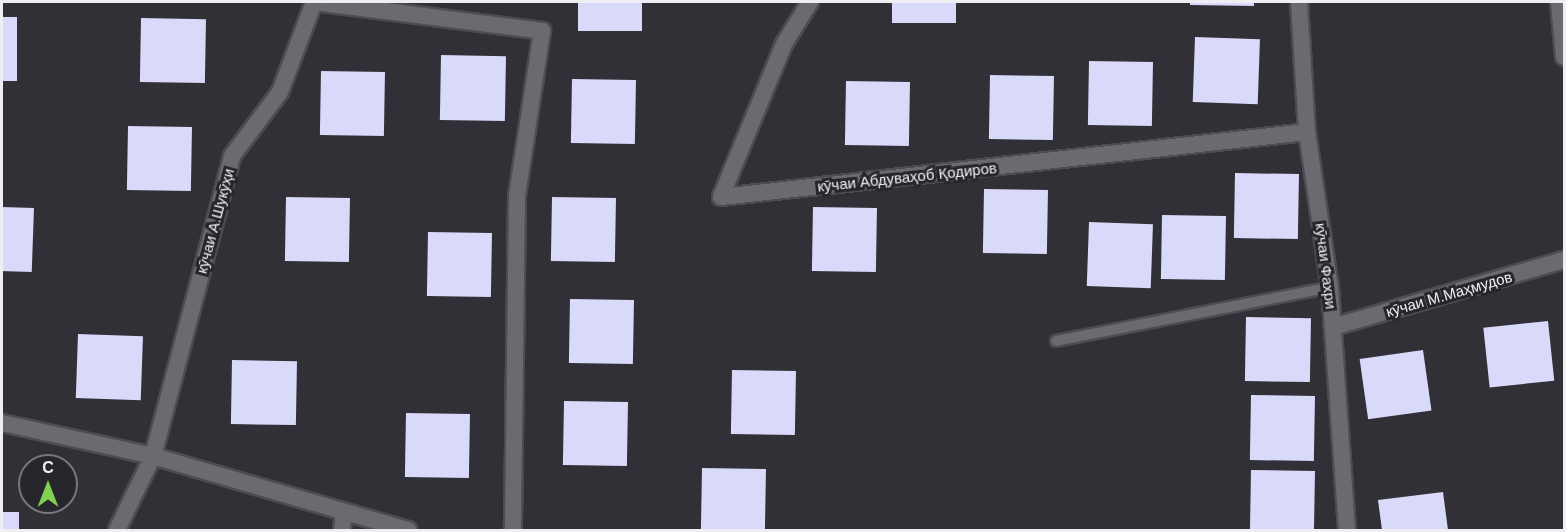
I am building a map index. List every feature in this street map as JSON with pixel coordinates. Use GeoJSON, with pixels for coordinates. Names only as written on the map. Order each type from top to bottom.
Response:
{"type":"FeatureCollection","features":[{"type":"Feature","properties":{"kind":"street"},"geometry":{"type":"LineString","coordinates":[[314,2],[542,31],[517,196],[513,531]]}},
{"type":"Feature","properties":{"kind":"street","name":"кӯчаи А.Шукӯҳи"},"geometry":{"type":"LineString","coordinates":[[117,531],[153,456],[232,156],[280,92],[314,2]]}},
{"type":"Feature","properties":{"kind":"street","name":"кӯчаи Абдуваҳоб Қодиров"},"geometry":{"type":"LineString","coordinates":[[810,2],[784,44],[721,197],[1307,132]]}},
{"type":"Feature","properties":{"kind":"street","name":"кӯчаи Фахри"},"geometry":{"type":"LineString","coordinates":[[1299,2],[1307,132],[1330,287],[1347,531]]}},
{"type":"Feature","properties":{"kind":"street"},"geometry":{"type":"LineString","coordinates":[[1559,2],[1564,57]]}},
{"type":"Feature","properties":{"kind":"street","name":"кӯчаи М.Маҳмудов"},"geometry":{"type":"LineString","coordinates":[[1333,327],[1564,260]]}},
{"type":"Feature","properties":{"kind":"street"},"geometry":{"type":"LineString","coordinates":[[2,423],[153,456],[408,531]]}},
{"type":"Feature","properties":{"kind":"street"},"geometry":{"type":"LineString","coordinates":[[342,531],[344,512]]}},
{"type":"Feature","properties":{"kind":"lane"},"geometry":{"type":"LineString","coordinates":[[1056,341],[1330,287]]}},
{"type":"Feature","properties":{"kind":"building"},"geometry":{"type":"Polygon","coordinates":[[[578,2],[642,2],[642,31],[578,31],[578,2]]]}},
{"type":"Feature","properties":{"kind":"building"},"geometry":{"type":"Polygon","coordinates":[[[892,2],[956,2],[956,23],[892,23],[892,2]]]}},
{"type":"Feature","properties":{"kind":"building"},"geometry":{"type":"Polygon","coordinates":[[[1190,2],[1254,2],[1254,6],[1190,5],[1190,2]]]}},
{"type":"Feature","properties":{"kind":"building"},"geometry":{"type":"Polygon","coordinates":[[[2,17],[17,17],[17,81],[2,81],[2,17]]]}},
{"type":"Feature","properties":{"kind":"building"},"geometry":{"type":"Polygon","coordinates":[[[141,18],[206,19],[205,83],[140,82],[141,18]]]}},
{"type":"Feature","properties":{"kind":"building"},"geometry":{"type":"Polygon","coordinates":[[[1195,37],[1260,39],[1258,104],[1193,102],[1195,37]]]}},
{"type":"Feature","properties":{"kind":"building"},"geometry":{"type":"Polygon","coordinates":[[[441,55],[506,56],[505,121],[440,120],[441,55]]]}},
{"type":"Feature","properties":{"kind":"building"},"geometry":{"type":"Polygon","coordinates":[[[1089,61],[1153,62],[1152,126],[1088,125],[1089,61]]]}},
{"type":"Feature","properties":{"kind":"building"},"geometry":{"type":"Polygon","coordinates":[[[321,71],[385,72],[384,136],[320,135],[321,71]]]}},
{"type":"Feature","properties":{"kind":"building"},"geometry":{"type":"Polygon","coordinates":[[[990,75],[1054,76],[1053,140],[989,139],[990,75]]]}},
{"type":"Feature","properties":{"kind":"building"},"geometry":{"type":"Polygon","coordinates":[[[572,79],[636,80],[635,144],[571,143],[572,79]]]}},
{"type":"Feature","properties":{"kind":"building"},"geometry":{"type":"Polygon","coordinates":[[[846,81],[910,82],[909,146],[845,145],[846,81]]]}},
{"type":"Feature","properties":{"kind":"building"},"geometry":{"type":"Polygon","coordinates":[[[128,126],[192,127],[191,191],[127,190],[128,126]]]}},
{"type":"Feature","properties":{"kind":"building"},"geometry":{"type":"Polygon","coordinates":[[[1235,173],[1299,174],[1298,239],[1234,238],[1235,173]]]}},
{"type":"Feature","properties":{"kind":"building"},"geometry":{"type":"Polygon","coordinates":[[[984,189],[1048,190],[1047,254],[983,253],[984,189]]]}},
{"type":"Feature","properties":{"kind":"building"},"geometry":{"type":"Polygon","coordinates":[[[286,197],[350,198],[349,262],[285,261],[286,197]]]}},
{"type":"Feature","properties":{"kind":"building"},"geometry":{"type":"Polygon","coordinates":[[[552,197],[616,198],[615,262],[551,261],[552,197]]]}},
{"type":"Feature","properties":{"kind":"building"},"geometry":{"type":"Polygon","coordinates":[[[2,207],[34,208],[32,272],[2,271],[2,207]]]}},
{"type":"Feature","properties":{"kind":"building"},"geometry":{"type":"Polygon","coordinates":[[[813,207],[877,208],[876,272],[812,271],[813,207]]]}},
{"type":"Feature","properties":{"kind":"building"},"geometry":{"type":"Polygon","coordinates":[[[1162,215],[1226,216],[1225,280],[1161,279],[1162,215]]]}},
{"type":"Feature","properties":{"kind":"building"},"geometry":{"type":"Polygon","coordinates":[[[1089,222],[1153,224],[1151,288],[1087,286],[1089,222]]]}},
{"type":"Feature","properties":{"kind":"building"},"geometry":{"type":"Polygon","coordinates":[[[428,232],[492,233],[491,297],[427,296],[428,232]]]}},
{"type":"Feature","properties":{"kind":"building"},"geometry":{"type":"Polygon","coordinates":[[[570,299],[634,300],[633,364],[569,363],[570,299]]]}},
{"type":"Feature","properties":{"kind":"building"},"geometry":{"type":"Polygon","coordinates":[[[1246,317],[1311,318],[1310,382],[1245,381],[1246,317]]]}},
{"type":"Feature","properties":{"kind":"building"},"geometry":{"type":"Polygon","coordinates":[[[1548,321],[1554,381],[1490,387],[1483,328],[1548,321]]]}},
{"type":"Feature","properties":{"kind":"building"},"geometry":{"type":"Polygon","coordinates":[[[78,334],[143,336],[141,400],[76,398],[78,334]]]}},
{"type":"Feature","properties":{"kind":"building"},"geometry":{"type":"Polygon","coordinates":[[[1423,350],[1431,410],[1368,419],[1360,359],[1423,350]]]}},
{"type":"Feature","properties":{"kind":"building"},"geometry":{"type":"Polygon","coordinates":[[[232,360],[297,361],[296,425],[231,424],[232,360]]]}},
{"type":"Feature","properties":{"kind":"building"},"geometry":{"type":"Polygon","coordinates":[[[732,370],[796,371],[795,435],[731,434],[732,370]]]}},
{"type":"Feature","properties":{"kind":"building"},"geometry":{"type":"Polygon","coordinates":[[[1251,395],[1315,396],[1314,461],[1250,460],[1251,395]]]}},
{"type":"Feature","properties":{"kind":"building"},"geometry":{"type":"Polygon","coordinates":[[[564,401],[628,402],[627,466],[563,465],[564,401]]]}},
{"type":"Feature","properties":{"kind":"building"},"geometry":{"type":"Polygon","coordinates":[[[406,413],[470,414],[469,478],[405,477],[406,413]]]}},
{"type":"Feature","properties":{"kind":"building"},"geometry":{"type":"Polygon","coordinates":[[[702,468],[766,469],[765,530],[701,530],[702,468]]]}},
{"type":"Feature","properties":{"kind":"building"},"geometry":{"type":"Polygon","coordinates":[[[1251,470],[1315,471],[1314,530],[1250,530],[1251,470]]]}},
{"type":"Feature","properties":{"kind":"building"},"geometry":{"type":"Polygon","coordinates":[[[1443,492],[1448,530],[1382,530],[1378,500],[1443,492]]]}},
{"type":"Feature","properties":{"kind":"building"},"geometry":{"type":"Polygon","coordinates":[[[2,512],[18,512],[19,530],[2,530],[2,512]]]}}]}
